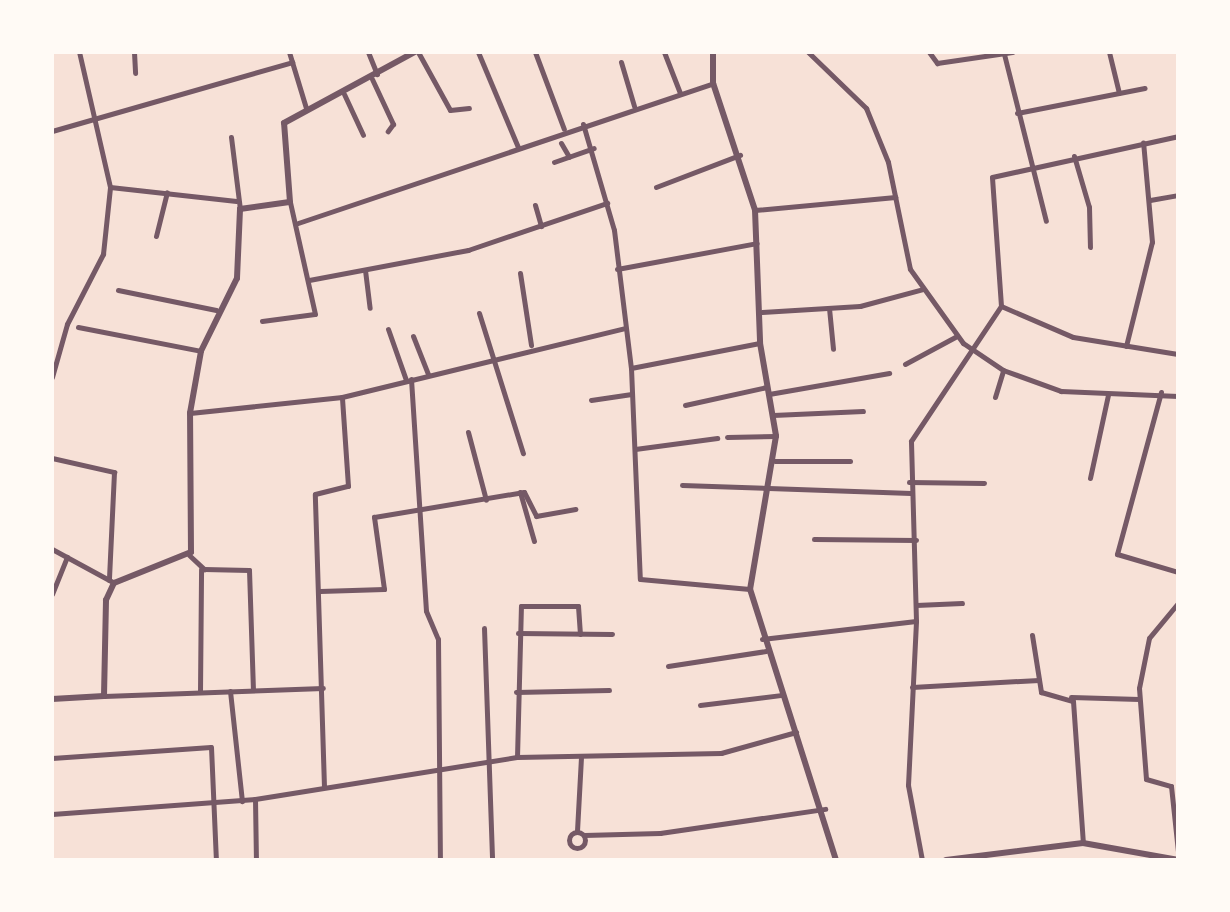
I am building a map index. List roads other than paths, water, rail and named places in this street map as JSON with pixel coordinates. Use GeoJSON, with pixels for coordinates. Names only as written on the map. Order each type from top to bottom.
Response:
{"type":"FeatureCollection","features":[{"type":"Feature","properties":{"kind":"street"},"geometry":{"type":"LineString","coordinates":[[52,377],[67,324],[103,254],[110,187],[98,122],[79,52]]}},
{"type":"Feature","properties":{"kind":"street"},"geometry":{"type":"LineString","coordinates":[[134,52],[135,73]]}},
{"type":"Feature","properties":{"kind":"street"},"geometry":{"type":"LineString","coordinates":[[289,52],[306,108]]}},
{"type":"Feature","properties":{"kind":"street"},"geometry":{"type":"LineString","coordinates":[[368,52],[393,124],[388,131]]}},
{"type":"Feature","properties":{"kind":"street"},"geometry":{"type":"LineString","coordinates":[[262,321],[313,317],[298,223],[290,202],[284,123],[306,108],[344,94],[416,52],[450,110],[469,108]]}},
{"type":"Feature","properties":{"kind":"street"},"geometry":{"type":"LineString","coordinates":[[478,52],[518,147]]}},
{"type":"Feature","properties":{"kind":"street"},"geometry":{"type":"LineString","coordinates":[[535,52],[564,129]]}},
{"type":"Feature","properties":{"kind":"street"},"geometry":{"type":"LineString","coordinates":[[664,52],[680,93]]}},
{"type":"Feature","properties":{"kind":"street"},"geometry":{"type":"LineString","coordinates":[[713,52],[713,83],[740,155],[755,210],[762,312],[760,343],[776,436],[775,461],[750,589],[766,651],[825,809],[836,860]]}},
{"type":"Feature","properties":{"kind":"street"},"geometry":{"type":"LineString","coordinates":[[808,52],[866,108],[895,197],[902,248],[923,289],[957,336],[973,351],[1003,370],[1061,391],[1108,395],[1161,392],[1178,396]]}},
{"type":"Feature","properties":{"kind":"street"},"geometry":{"type":"LineString","coordinates":[[929,52],[940,63],[1012,52]]}},
{"type":"Feature","properties":{"kind":"street"},"geometry":{"type":"LineString","coordinates":[[1109,52],[1119,93]]}},
{"type":"Feature","properties":{"kind":"street"},"geometry":{"type":"LineString","coordinates":[[1004,54],[1028,166],[1046,221]]}},
{"type":"Feature","properties":{"kind":"street"},"geometry":{"type":"LineString","coordinates":[[52,131],[98,122],[292,62]]}},
{"type":"Feature","properties":{"kind":"street"},"geometry":{"type":"LineString","coordinates":[[621,62],[634,106]]}},
{"type":"Feature","properties":{"kind":"street"},"geometry":{"type":"LineString","coordinates":[[298,223],[564,129],[713,83]]}},
{"type":"Feature","properties":{"kind":"street"},"geometry":{"type":"LineString","coordinates":[[1017,113],[1145,88]]}},
{"type":"Feature","properties":{"kind":"street"},"geometry":{"type":"LineString","coordinates":[[344,94],[363,135]]}},
{"type":"Feature","properties":{"kind":"street"},"geometry":{"type":"LineString","coordinates":[[583,124],[594,148],[607,203],[631,368],[642,583],[750,589]]}},
{"type":"Feature","properties":{"kind":"street"},"geometry":{"type":"LineString","coordinates":[[922,860],[908,785],[916,621],[916,540],[909,482],[915,432],[1001,306],[992,177],[1028,166],[1178,136]]}},
{"type":"Feature","properties":{"kind":"street"},"geometry":{"type":"LineString","coordinates":[[200,692],[201,569],[189,555],[190,413],[201,351],[216,310],[237,278],[240,209],[236,201],[231,137]]}},
{"type":"Feature","properties":{"kind":"street"},"geometry":{"type":"LineString","coordinates":[[1126,346],[1152,242],[1143,142]]}},
{"type":"Feature","properties":{"kind":"street"},"geometry":{"type":"LineString","coordinates":[[561,143],[569,157]]}},
{"type":"Feature","properties":{"kind":"street"},"geometry":{"type":"LineString","coordinates":[[554,162],[594,148]]}},
{"type":"Feature","properties":{"kind":"street"},"geometry":{"type":"LineString","coordinates":[[656,187],[740,155]]}},
{"type":"Feature","properties":{"kind":"street"},"geometry":{"type":"LineString","coordinates":[[1074,156],[1089,207],[1090,247]]}},
{"type":"Feature","properties":{"kind":"street"},"geometry":{"type":"LineString","coordinates":[[110,187],[236,201]]}},
{"type":"Feature","properties":{"kind":"street"},"geometry":{"type":"LineString","coordinates":[[156,236],[167,192]]}},
{"type":"Feature","properties":{"kind":"street"},"geometry":{"type":"LineString","coordinates":[[1150,200],[1178,195]]}},
{"type":"Feature","properties":{"kind":"street"},"geometry":{"type":"LineString","coordinates":[[755,210],[895,197]]}},
{"type":"Feature","properties":{"kind":"street"},"geometry":{"type":"LineString","coordinates":[[240,209],[290,202]]}},
{"type":"Feature","properties":{"kind":"street"},"geometry":{"type":"LineString","coordinates":[[309,280],[365,270],[541,226],[607,203]]}},
{"type":"Feature","properties":{"kind":"street"},"geometry":{"type":"LineString","coordinates":[[535,205],[541,226]]}},
{"type":"Feature","properties":{"kind":"street"},"geometry":{"type":"LineString","coordinates":[[617,269],[758,243]]}},
{"type":"Feature","properties":{"kind":"street"},"geometry":{"type":"LineString","coordinates":[[365,270],[370,308]]}},
{"type":"Feature","properties":{"kind":"street"},"geometry":{"type":"LineString","coordinates":[[520,273],[531,345]]}},
{"type":"Feature","properties":{"kind":"street"},"geometry":{"type":"LineString","coordinates":[[762,312],[829,308],[923,289]]}},
{"type":"Feature","properties":{"kind":"street"},"geometry":{"type":"LineString","coordinates":[[118,290],[216,310]]}},
{"type":"Feature","properties":{"kind":"street"},"geometry":{"type":"LineString","coordinates":[[1001,306],[1045,327],[1126,346],[1178,354]]}},
{"type":"Feature","properties":{"kind":"street"},"geometry":{"type":"LineString","coordinates":[[829,308],[833,349]]}},
{"type":"Feature","properties":{"kind":"street"},"geometry":{"type":"LineString","coordinates":[[479,313],[489,356],[523,453]]}},
{"type":"Feature","properties":{"kind":"street"},"geometry":{"type":"LineString","coordinates":[[78,327],[201,351]]}},
{"type":"Feature","properties":{"kind":"street"},"geometry":{"type":"LineString","coordinates":[[190,413],[342,397],[531,345],[624,328]]}},
{"type":"Feature","properties":{"kind":"street"},"geometry":{"type":"LineString","coordinates":[[388,329],[409,380],[426,611],[438,639],[440,860]]}},
{"type":"Feature","properties":{"kind":"street"},"geometry":{"type":"LineString","coordinates":[[413,336],[428,374]]}},
{"type":"Feature","properties":{"kind":"street"},"geometry":{"type":"LineString","coordinates":[[905,364],[957,336]]}},
{"type":"Feature","properties":{"kind":"street"},"geometry":{"type":"LineString","coordinates":[[631,368],[760,343]]}},
{"type":"Feature","properties":{"kind":"street"},"geometry":{"type":"LineString","coordinates":[[995,397],[1003,370]]}},
{"type":"Feature","properties":{"kind":"street"},"geometry":{"type":"LineString","coordinates":[[685,405],[889,373]]}},
{"type":"Feature","properties":{"kind":"street"},"geometry":{"type":"LineString","coordinates":[[1161,392],[1117,554],[1178,572]]}},
{"type":"Feature","properties":{"kind":"street"},"geometry":{"type":"LineString","coordinates":[[591,400],[632,394]]}},
{"type":"Feature","properties":{"kind":"street"},"geometry":{"type":"LineString","coordinates":[[1090,478],[1108,395]]}},
{"type":"Feature","properties":{"kind":"street"},"geometry":{"type":"LineString","coordinates":[[324,787],[315,494],[348,486],[342,397]]}},
{"type":"Feature","properties":{"kind":"street"},"geometry":{"type":"LineString","coordinates":[[773,415],[863,411]]}},
{"type":"Feature","properties":{"kind":"street"},"geometry":{"type":"LineString","coordinates":[[468,432],[486,500]]}},
{"type":"Feature","properties":{"kind":"street"},"geometry":{"type":"LineString","coordinates":[[727,437],[776,436]]}},
{"type":"Feature","properties":{"kind":"street"},"geometry":{"type":"LineString","coordinates":[[635,449],[717,438]]}},
{"type":"Feature","properties":{"kind":"street"},"geometry":{"type":"LineString","coordinates":[[52,458],[114,472],[112,581],[106,600],[104,696]]}},
{"type":"Feature","properties":{"kind":"street"},"geometry":{"type":"LineString","coordinates":[[775,461],[850,461]]}},
{"type":"Feature","properties":{"kind":"street"},"geometry":{"type":"LineString","coordinates":[[909,482],[984,483]]}},
{"type":"Feature","properties":{"kind":"street"},"geometry":{"type":"LineString","coordinates":[[682,485],[911,493]]}},
{"type":"Feature","properties":{"kind":"street"},"geometry":{"type":"LineString","coordinates":[[320,591],[384,589],[371,518],[417,513],[520,492]]}},
{"type":"Feature","properties":{"kind":"street"},"geometry":{"type":"LineString","coordinates":[[520,492],[536,516],[575,509]]}},
{"type":"Feature","properties":{"kind":"street"},"geometry":{"type":"LineString","coordinates":[[520,492],[534,541]]}},
{"type":"Feature","properties":{"kind":"street"},"geometry":{"type":"LineString","coordinates":[[814,539],[916,540]]}},
{"type":"Feature","properties":{"kind":"street"},"geometry":{"type":"LineString","coordinates":[[52,549],[112,581],[189,555]]}},
{"type":"Feature","properties":{"kind":"street"},"geometry":{"type":"LineString","coordinates":[[52,594],[67,557]]}},
{"type":"Feature","properties":{"kind":"street"},"geometry":{"type":"LineString","coordinates":[[201,569],[249,570],[253,690]]}},
{"type":"Feature","properties":{"kind":"street"},"geometry":{"type":"LineString","coordinates":[[916,605],[962,603]]}},
{"type":"Feature","properties":{"kind":"street"},"geometry":{"type":"LineString","coordinates":[[946,860],[1083,843],[1175,860],[1178,851],[1171,786],[1146,779],[1139,699],[1146,645],[1178,603]]}},
{"type":"Feature","properties":{"kind":"street"},"geometry":{"type":"LineString","coordinates":[[517,757],[516,692],[521,606],[574,605],[580,634]]}},
{"type":"Feature","properties":{"kind":"street"},"geometry":{"type":"LineString","coordinates":[[762,639],[916,621]]}},
{"type":"Feature","properties":{"kind":"street"},"geometry":{"type":"LineString","coordinates":[[484,628],[486,761],[492,860]]}},
{"type":"Feature","properties":{"kind":"street"},"geometry":{"type":"LineString","coordinates":[[518,633],[612,634]]}},
{"type":"Feature","properties":{"kind":"street"},"geometry":{"type":"LineString","coordinates":[[1032,635],[1044,695],[1139,699]]}},
{"type":"Feature","properties":{"kind":"street"},"geometry":{"type":"LineString","coordinates":[[668,666],[766,651]]}},
{"type":"Feature","properties":{"kind":"street"},"geometry":{"type":"LineString","coordinates":[[912,687],[1039,680]]}},
{"type":"Feature","properties":{"kind":"street"},"geometry":{"type":"LineString","coordinates":[[52,699],[323,688]]}},
{"type":"Feature","properties":{"kind":"street"},"geometry":{"type":"LineString","coordinates":[[516,692],[609,690]]}},
{"type":"Feature","properties":{"kind":"street"},"geometry":{"type":"LineString","coordinates":[[230,691],[242,801]]}},
{"type":"Feature","properties":{"kind":"street"},"geometry":{"type":"LineString","coordinates":[[700,705],[782,695]]}},
{"type":"Feature","properties":{"kind":"street"},"geometry":{"type":"LineString","coordinates":[[1071,697],[1083,843]]}},
{"type":"Feature","properties":{"kind":"street"},"geometry":{"type":"LineString","coordinates":[[52,814],[242,801],[517,757],[721,753],[797,732]]}},
{"type":"Feature","properties":{"kind":"street"},"geometry":{"type":"LineString","coordinates":[[52,758],[211,747],[216,804],[216,860]]}},
{"type":"Feature","properties":{"kind":"street"},"geometry":{"type":"LineString","coordinates":[[581,758],[581,833],[660,833],[825,809]]}},
{"type":"Feature","properties":{"kind":"street"},"geometry":{"type":"LineString","coordinates":[[255,799],[256,860]]}}]}
